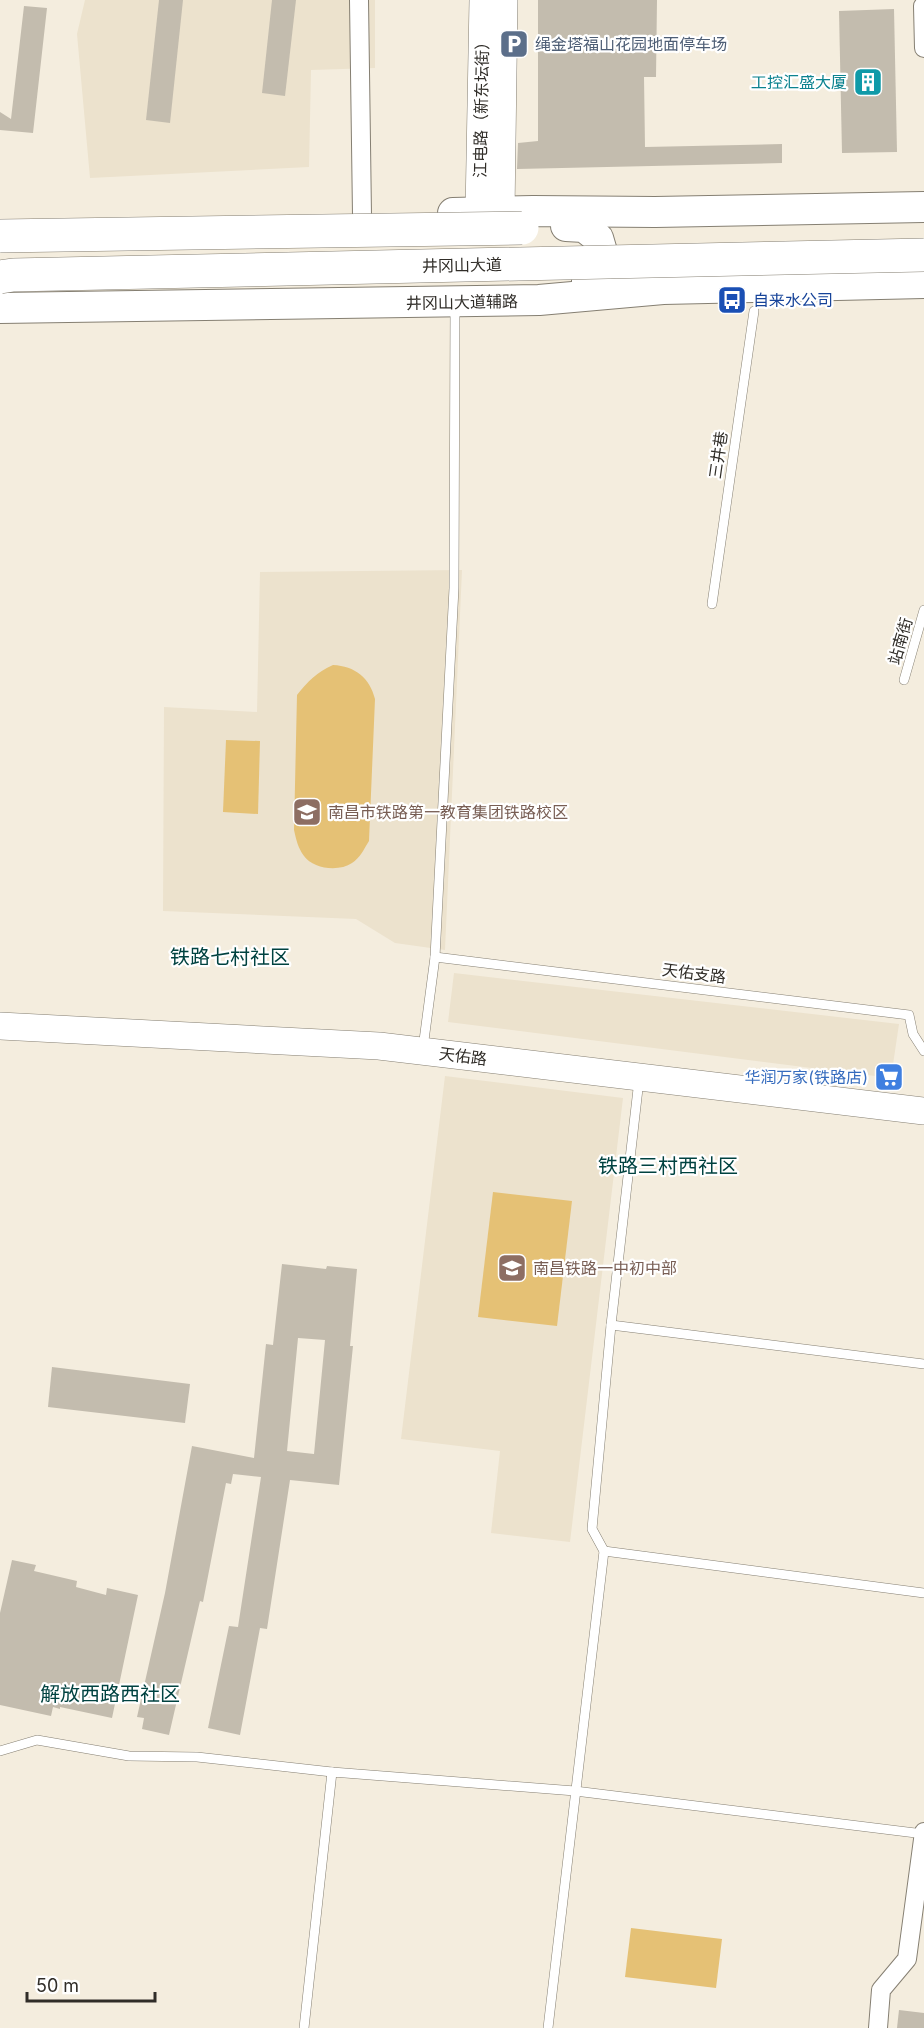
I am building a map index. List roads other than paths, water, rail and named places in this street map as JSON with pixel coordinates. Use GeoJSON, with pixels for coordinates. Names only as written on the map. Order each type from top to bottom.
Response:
{"type":"FeatureCollection","features":[{"type":"Feature","properties":{"kind":"highway"},"geometry":{"type":"LineString","coordinates":[[0,236],[501,217]]}},
{"type":"Feature","properties":{"kind":"highway","name":"井冈山大道"},"geometry":{"type":"LineString","coordinates":[[0,257],[924,239]]}},
{"type":"Feature","properties":{"kind":"highway","name":"井冈山大道"},"geometry":{"type":"LineString","coordinates":[[0,277],[25,274],[924,255]]}},
{"type":"Feature","properties":{"kind":"highway"},"geometry":{"type":"LineString","coordinates":[[0,298],[556,285]]}},
{"type":"Feature","properties":{"kind":"main road"},"geometry":{"type":"LineString","coordinates":[[0,225],[362,215],[501,217],[924,207]]}},
{"type":"Feature","properties":{"kind":"main road"},"geometry":{"type":"LineString","coordinates":[[566,226],[655,212]]}},
{"type":"Feature","properties":{"kind":"main road"},"geometry":{"type":"LineString","coordinates":[[501,217],[584,227],[597,238],[603,255],[598,272],[585,283],[556,285]]}},
{"type":"Feature","properties":{"kind":"main road"},"geometry":{"type":"LineString","coordinates":[[167,220],[187,242],[191,255],[188,284],[170,307]]}},
{"type":"Feature","properties":{"kind":"main road","name":"井冈山大道辅路"},"geometry":{"type":"LineString","coordinates":[[0,308],[539,300],[663,289],[924,283]]}},
{"type":"Feature","properties":{"kind":"main road"},"geometry":{"type":"LineString","coordinates":[[556,285],[663,289]]}},
{"type":"Feature","properties":{"kind":"street"},"geometry":{"type":"LineString","coordinates":[[359,0],[362,215]]}},
{"type":"Feature","properties":{"kind":"street","name":"江电路（新东坛街）"},"geometry":{"type":"LineString","coordinates":[[483,0],[501,217]]}},
{"type":"Feature","properties":{"kind":"street","name":"江电路（新东坛街）"},"geometry":{"type":"LineString","coordinates":[[501,217],[504,0]]}},
{"type":"Feature","properties":{"kind":"street"},"geometry":{"type":"LineString","coordinates":[[923,6],[924,48]]}},
{"type":"Feature","properties":{"kind":"street","name":"天佑路"},"geometry":{"type":"LineString","coordinates":[[0,1026],[379,1046],[924,1111]]}},
{"type":"Feature","properties":{"kind":"street"},"geometry":{"type":"LineString","coordinates":[[878,2028],[880,1990],[907,1959],[924,1833]]}},
{"type":"Feature","properties":{"kind":"lane"},"geometry":{"type":"LineString","coordinates":[[423,1051],[435,957],[454,588],[455,302]]}},
{"type":"Feature","properties":{"kind":"lane","name":"三井巷"},"geometry":{"type":"LineString","coordinates":[[712,604],[754,311]]}},
{"type":"Feature","properties":{"kind":"lane","name":"站南街"},"geometry":{"type":"LineString","coordinates":[[904,680],[924,610]]}},
{"type":"Feature","properties":{"kind":"lane","name":"天佑支路"},"geometry":{"type":"LineString","coordinates":[[435,957],[909,1015],[913,1034],[924,1051]]}},
{"type":"Feature","properties":{"kind":"lane"},"geometry":{"type":"LineString","coordinates":[[548,2028],[604,1551],[592,1529],[611,1325],[639,1077]]}},
{"type":"Feature","properties":{"kind":"lane"},"geometry":{"type":"LineString","coordinates":[[611,1325],[924,1364]]}},
{"type":"Feature","properties":{"kind":"lane"},"geometry":{"type":"LineString","coordinates":[[604,1551],[924,1593]]}},
{"type":"Feature","properties":{"kind":"lane"},"geometry":{"type":"LineString","coordinates":[[0,1751],[38,1740],[129,1756],[197,1757],[332,1772],[575,1791],[924,1833]]}},
{"type":"Feature","properties":{"kind":"lane"},"geometry":{"type":"LineString","coordinates":[[304,2028],[332,1772]]}},
{"type":"Feature","properties":{"kind":"place","name":"绳金塔福山花园地面停车场"},"geometry":{"type":"Point","coordinates":[514,44]}},
{"type":"Feature","properties":{"kind":"place","name":"工控汇盛大厦"},"geometry":{"type":"Point","coordinates":[868,82]}},
{"type":"Feature","properties":{"kind":"place","name":"自来水公司"},"geometry":{"type":"Point","coordinates":[732,300]}},
{"type":"Feature","properties":{"kind":"place","name":"南昌市铁路第一教育集团铁路校区"},"geometry":{"type":"Point","coordinates":[307,812]}},
{"type":"Feature","properties":{"kind":"place","name":"华润万家(铁路店)"},"geometry":{"type":"Point","coordinates":[889,1077]}},
{"type":"Feature","properties":{"kind":"place","name":"南昌铁路一中初中部"},"geometry":{"type":"Point","coordinates":[512,1268]}},
{"type":"Feature","properties":{"kind":"district","name":"铁路七村社区"},"geometry":{"type":"Point","coordinates":[230,957]}},
{"type":"Feature","properties":{"kind":"district","name":"铁路三村西社区"},"geometry":{"type":"Point","coordinates":[668,1166]}},
{"type":"Feature","properties":{"kind":"district","name":"解放西路西社区"},"geometry":{"type":"Point","coordinates":[110,1694]}}]}
